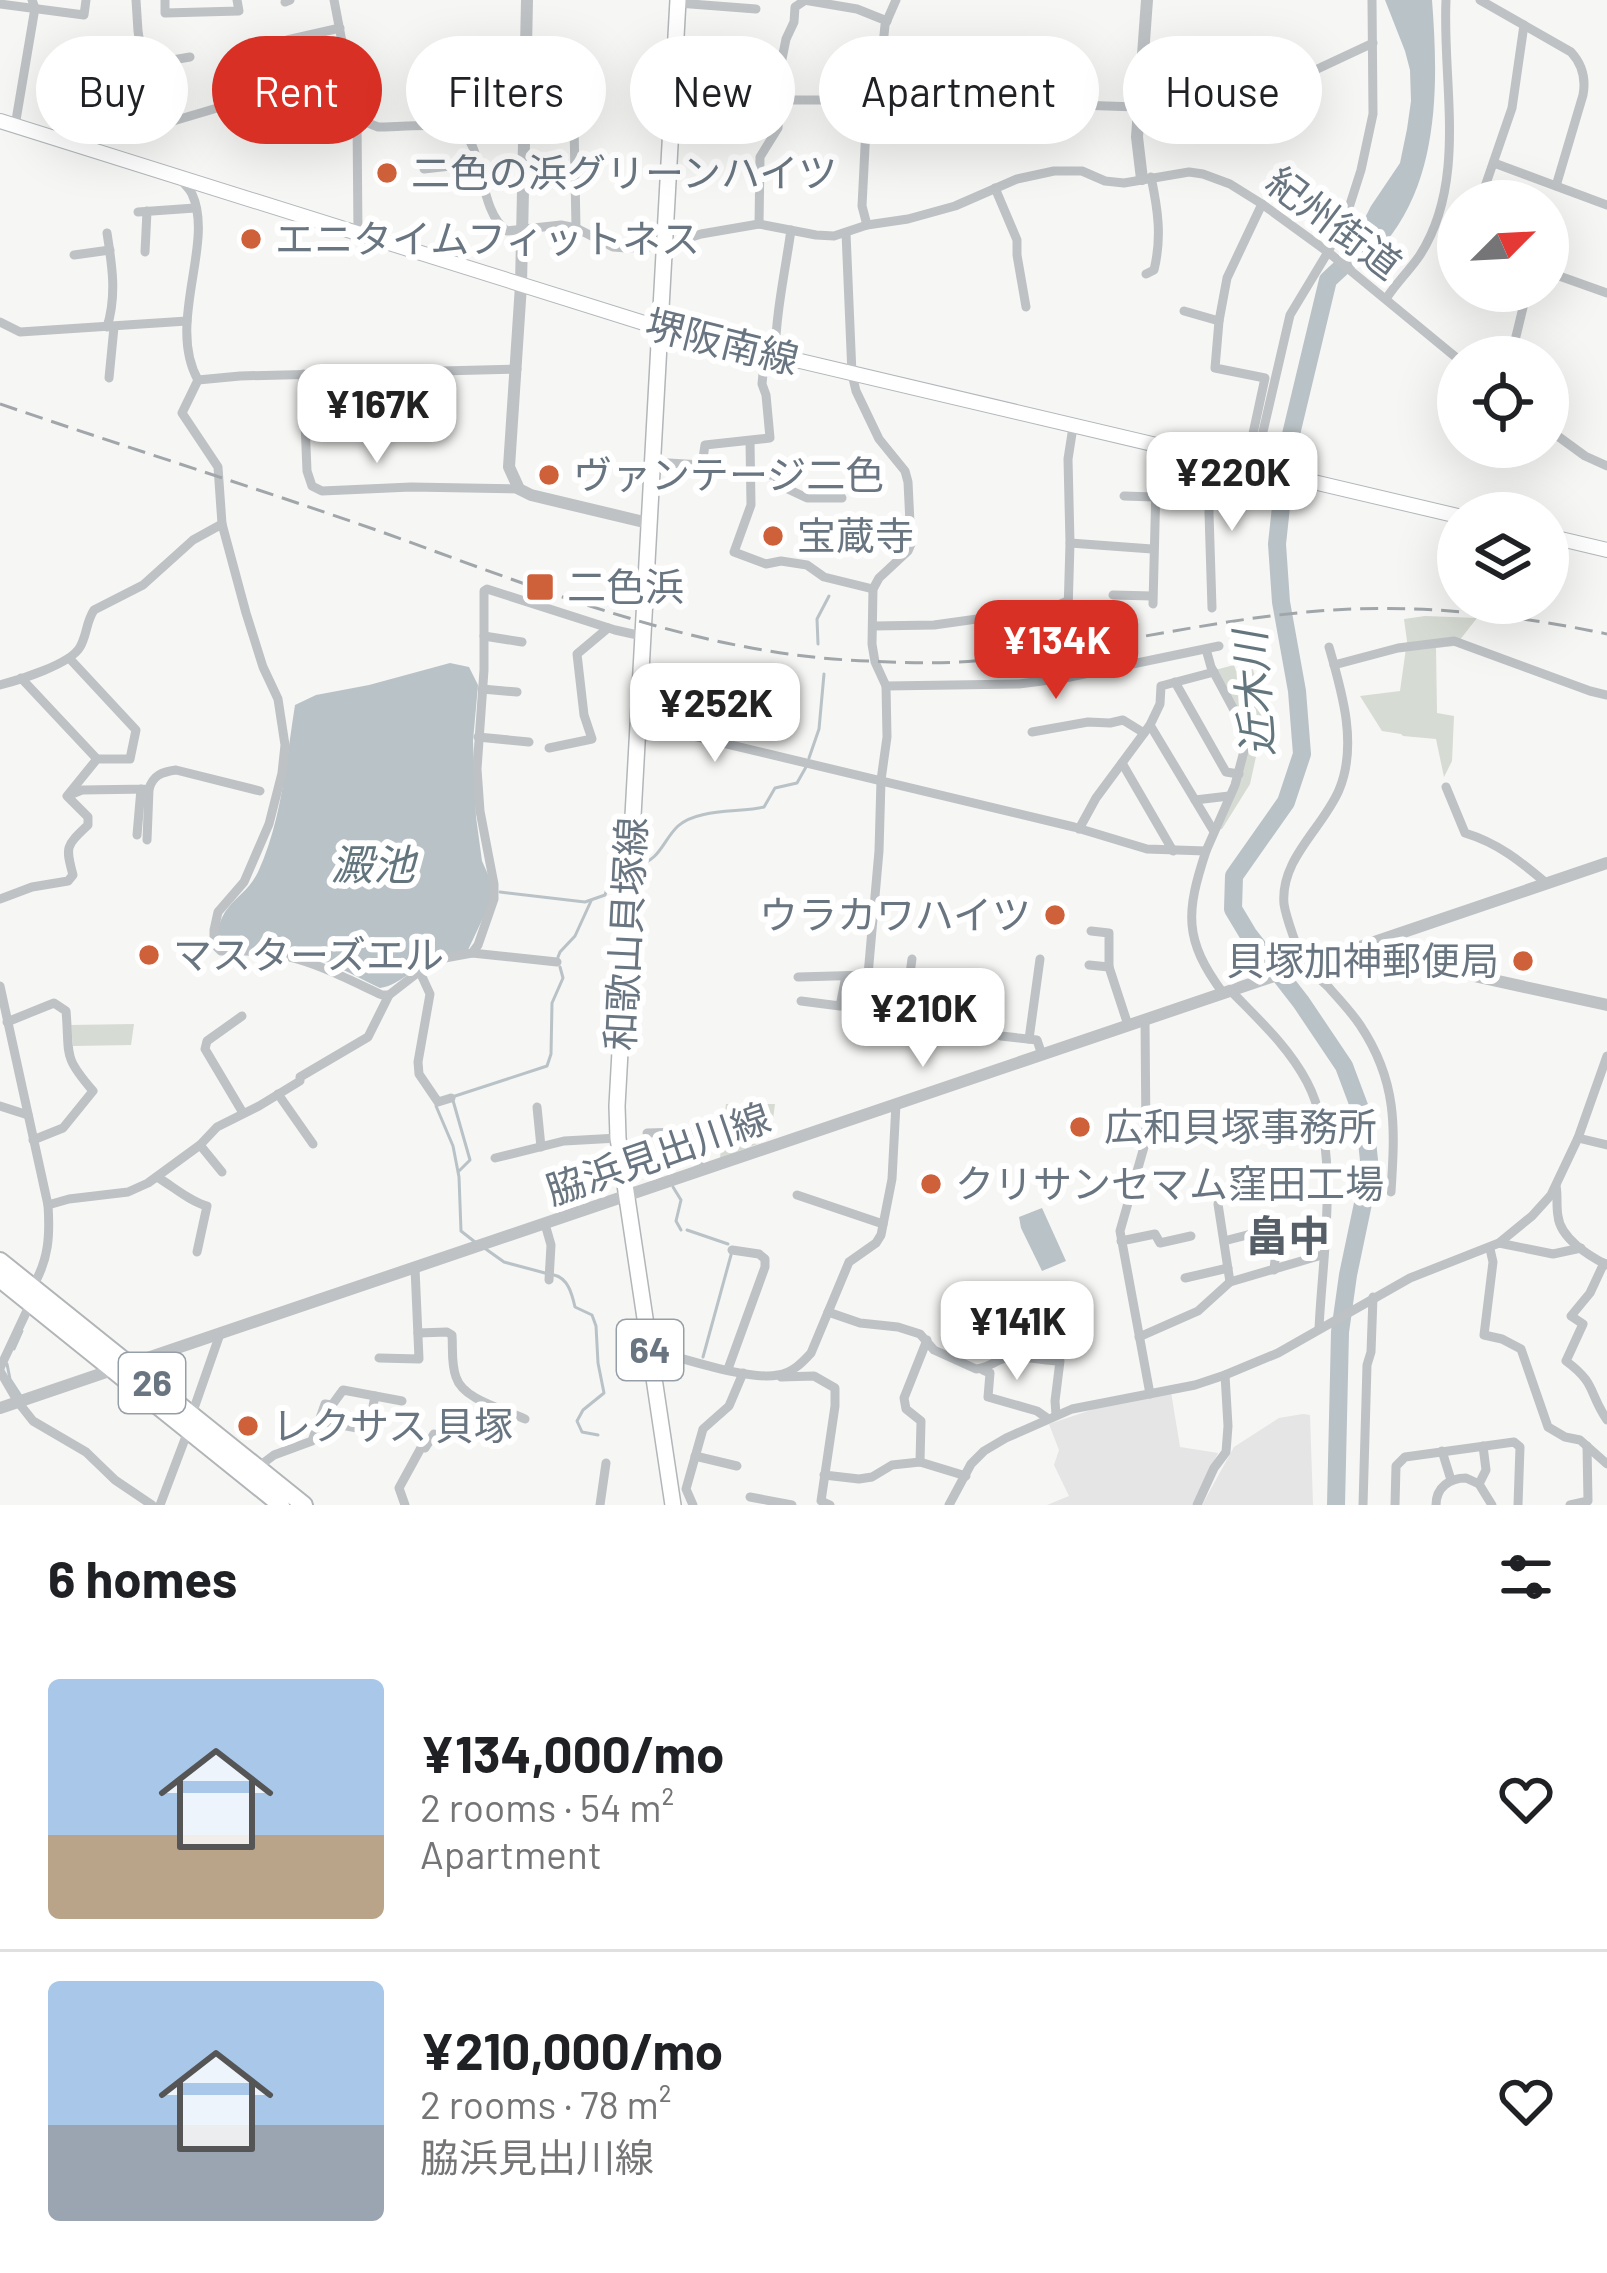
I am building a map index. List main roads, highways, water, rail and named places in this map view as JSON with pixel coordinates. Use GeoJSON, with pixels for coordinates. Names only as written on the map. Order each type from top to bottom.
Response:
{"type":"FeatureCollection","features":[{"type":"Feature","properties":{"kind":"highway","name":"26"},"geometry":{"type":"LineString","coordinates":[[0,1262],[31,1295],[190,1422],[281,1505]]}},
{"type":"Feature","properties":{"kind":"highway","name":"26"},"geometry":{"type":"LineString","coordinates":[[0,1279],[31,1295]]}},
{"type":"Feature","properties":{"kind":"highway","name":"26"},"geometry":{"type":"LineString","coordinates":[[190,1422],[304,1505]]}},
{"type":"Feature","properties":{"kind":"main road","name":"和歌山貝塚線"},"geometry":{"type":"LineString","coordinates":[[673,1505],[618,1138],[678,2]]}},
{"type":"Feature","properties":{"kind":"main road","name":"堺阪南線"},"geometry":{"type":"LineString","coordinates":[[8,123],[660,328],[1437,511]]}},
{"type":"Feature","properties":{"kind":"main road"},"geometry":{"type":"LineString","coordinates":[[1569,541],[1607,550]]}},
{"type":"Feature","properties":{"kind":"water"},"geometry":{"type":"Polygon","coordinates":[[[1385,0],[1432,0],[1435,91],[1427,152],[1408,208],[1360,268],[1345,257],[1400,163],[1411,101],[1410,70],[1385,0]]]}},
{"type":"Feature","properties":{"kind":"water","name":"澱池"},"geometry":{"type":"Polygon","coordinates":[[[450,663],[469,667],[478,685],[473,741],[476,817],[492,899],[467,952],[435,957],[380,988],[302,953],[240,947],[223,940],[216,934],[222,917],[255,878],[273,832],[295,705],[316,695],[450,663]]]}},
{"type":"Feature","properties":{"kind":"water"},"geometry":{"type":"Polygon","coordinates":[[[1042,1208],[1066,1261],[1042,1271],[1019,1217],[1042,1208]]]}},
{"type":"Feature","properties":{"kind":"waterway","name":"近木川"},"geometry":{"type":"LineString","coordinates":[[1336,1505],[1340,1332],[1370,1170],[1365,1122],[1344,1066],[1233,909],[1234,876],[1286,802],[1302,754],[1277,544],[1287,451],[1328,280],[1357,253]]}},
{"type":"Feature","properties":{"kind":"waterway"},"geometry":{"type":"LineString","coordinates":[[818,644],[817,619],[829,596]]}},
{"type":"Feature","properties":{"kind":"waterway"},"geometry":{"type":"LineString","coordinates":[[809,758],[819,729],[824,674]]}},
{"type":"Feature","properties":{"kind":"waterway"},"geometry":{"type":"LineString","coordinates":[[637,865],[656,855],[686,820],[764,807],[775,788],[797,783],[806,767]]}},
{"type":"Feature","properties":{"kind":"waterway"},"geometry":{"type":"LineString","coordinates":[[500,892],[585,902],[605,895],[614,867],[623,865]]}},
{"type":"Feature","properties":{"kind":"waterway"},"geometry":{"type":"LineString","coordinates":[[558,957],[575,936],[591,901]]}},
{"type":"Feature","properties":{"kind":"waterway"},"geometry":{"type":"LineString","coordinates":[[459,1171],[470,1160],[452,1097],[547,1066],[552,1003],[563,978],[560,967]]}},
{"type":"Feature","properties":{"kind":"waterway"},"geometry":{"type":"LineString","coordinates":[[436,1106],[453,1146],[461,1231],[475,1242]]}},
{"type":"Feature","properties":{"kind":"waterway"},"geometry":{"type":"LineString","coordinates":[[673,1187],[681,1200],[676,1221],[681,1230]]}},
{"type":"Feature","properties":{"kind":"waterway"},"geometry":{"type":"LineString","coordinates":[[687,1230],[728,1244]]}},
{"type":"Feature","properties":{"kind":"waterway"},"geometry":{"type":"LineString","coordinates":[[483,1247],[504,1262],[545,1273]]}},
{"type":"Feature","properties":{"kind":"waterway"},"geometry":{"type":"LineString","coordinates":[[703,1357],[731,1255]]}},
{"type":"Feature","properties":{"kind":"waterway"},"geometry":{"type":"LineString","coordinates":[[554,1275],[566,1283],[575,1307],[592,1315],[596,1326],[604,1393],[577,1421],[582,1432],[598,1435]]}},
{"type":"Feature","properties":{"kind":"waterway"},"geometry":{"type":"LineString","coordinates":[[14,1349],[22,1331]]}},
{"type":"Feature","properties":{"kind":"waterway"},"geometry":{"type":"LineString","coordinates":[[7,1364],[21,1396]]}},
{"type":"Feature","properties":{"kind":"railway"},"geometry":{"type":"LineString","coordinates":[[0,404],[619,615],[742,646],[804,656],[971,661],[1276,615],[1354,609],[1463,612],[1607,634]]}},
{"type":"Feature","properties":{"kind":"place","name":"二色の浜グリーンハイツ"},"geometry":{"type":"Point","coordinates":[387,173]}},
{"type":"Feature","properties":{"kind":"place","name":"エニタイムフィットネス"},"geometry":{"type":"Point","coordinates":[251,239]}},
{"type":"Feature","properties":{"kind":"place","name":"ヴァンテージ二色"},"geometry":{"type":"Point","coordinates":[549,475]}},
{"type":"Feature","properties":{"kind":"place","name":"宝蔵寺"},"geometry":{"type":"Point","coordinates":[773,536]}},
{"type":"Feature","properties":{"kind":"place","name":"二色浜"},"geometry":{"type":"Point","coordinates":[540,587]}},
{"type":"Feature","properties":{"kind":"place","name":"ウラカワハイツ"},"geometry":{"type":"Point","coordinates":[1055,915]}},
{"type":"Feature","properties":{"kind":"place","name":"マスターズエル"},"geometry":{"type":"Point","coordinates":[149,955]}},
{"type":"Feature","properties":{"kind":"place","name":"貝塚加神郵便局"},"geometry":{"type":"Point","coordinates":[1523,961]}},
{"type":"Feature","properties":{"kind":"place","name":"広和貝塚事務所"},"geometry":{"type":"Point","coordinates":[1080,1127]}},
{"type":"Feature","properties":{"kind":"place","name":"クリサンセマム窪田工場"},"geometry":{"type":"Point","coordinates":[931,1184]}},
{"type":"Feature","properties":{"kind":"place","name":"レクサス 貝塚"},"geometry":{"type":"Point","coordinates":[248,1426]}},
{"type":"Feature","properties":{"kind":"district","name":"畠中"},"geometry":{"type":"Point","coordinates":[1288,1236]}}]}
